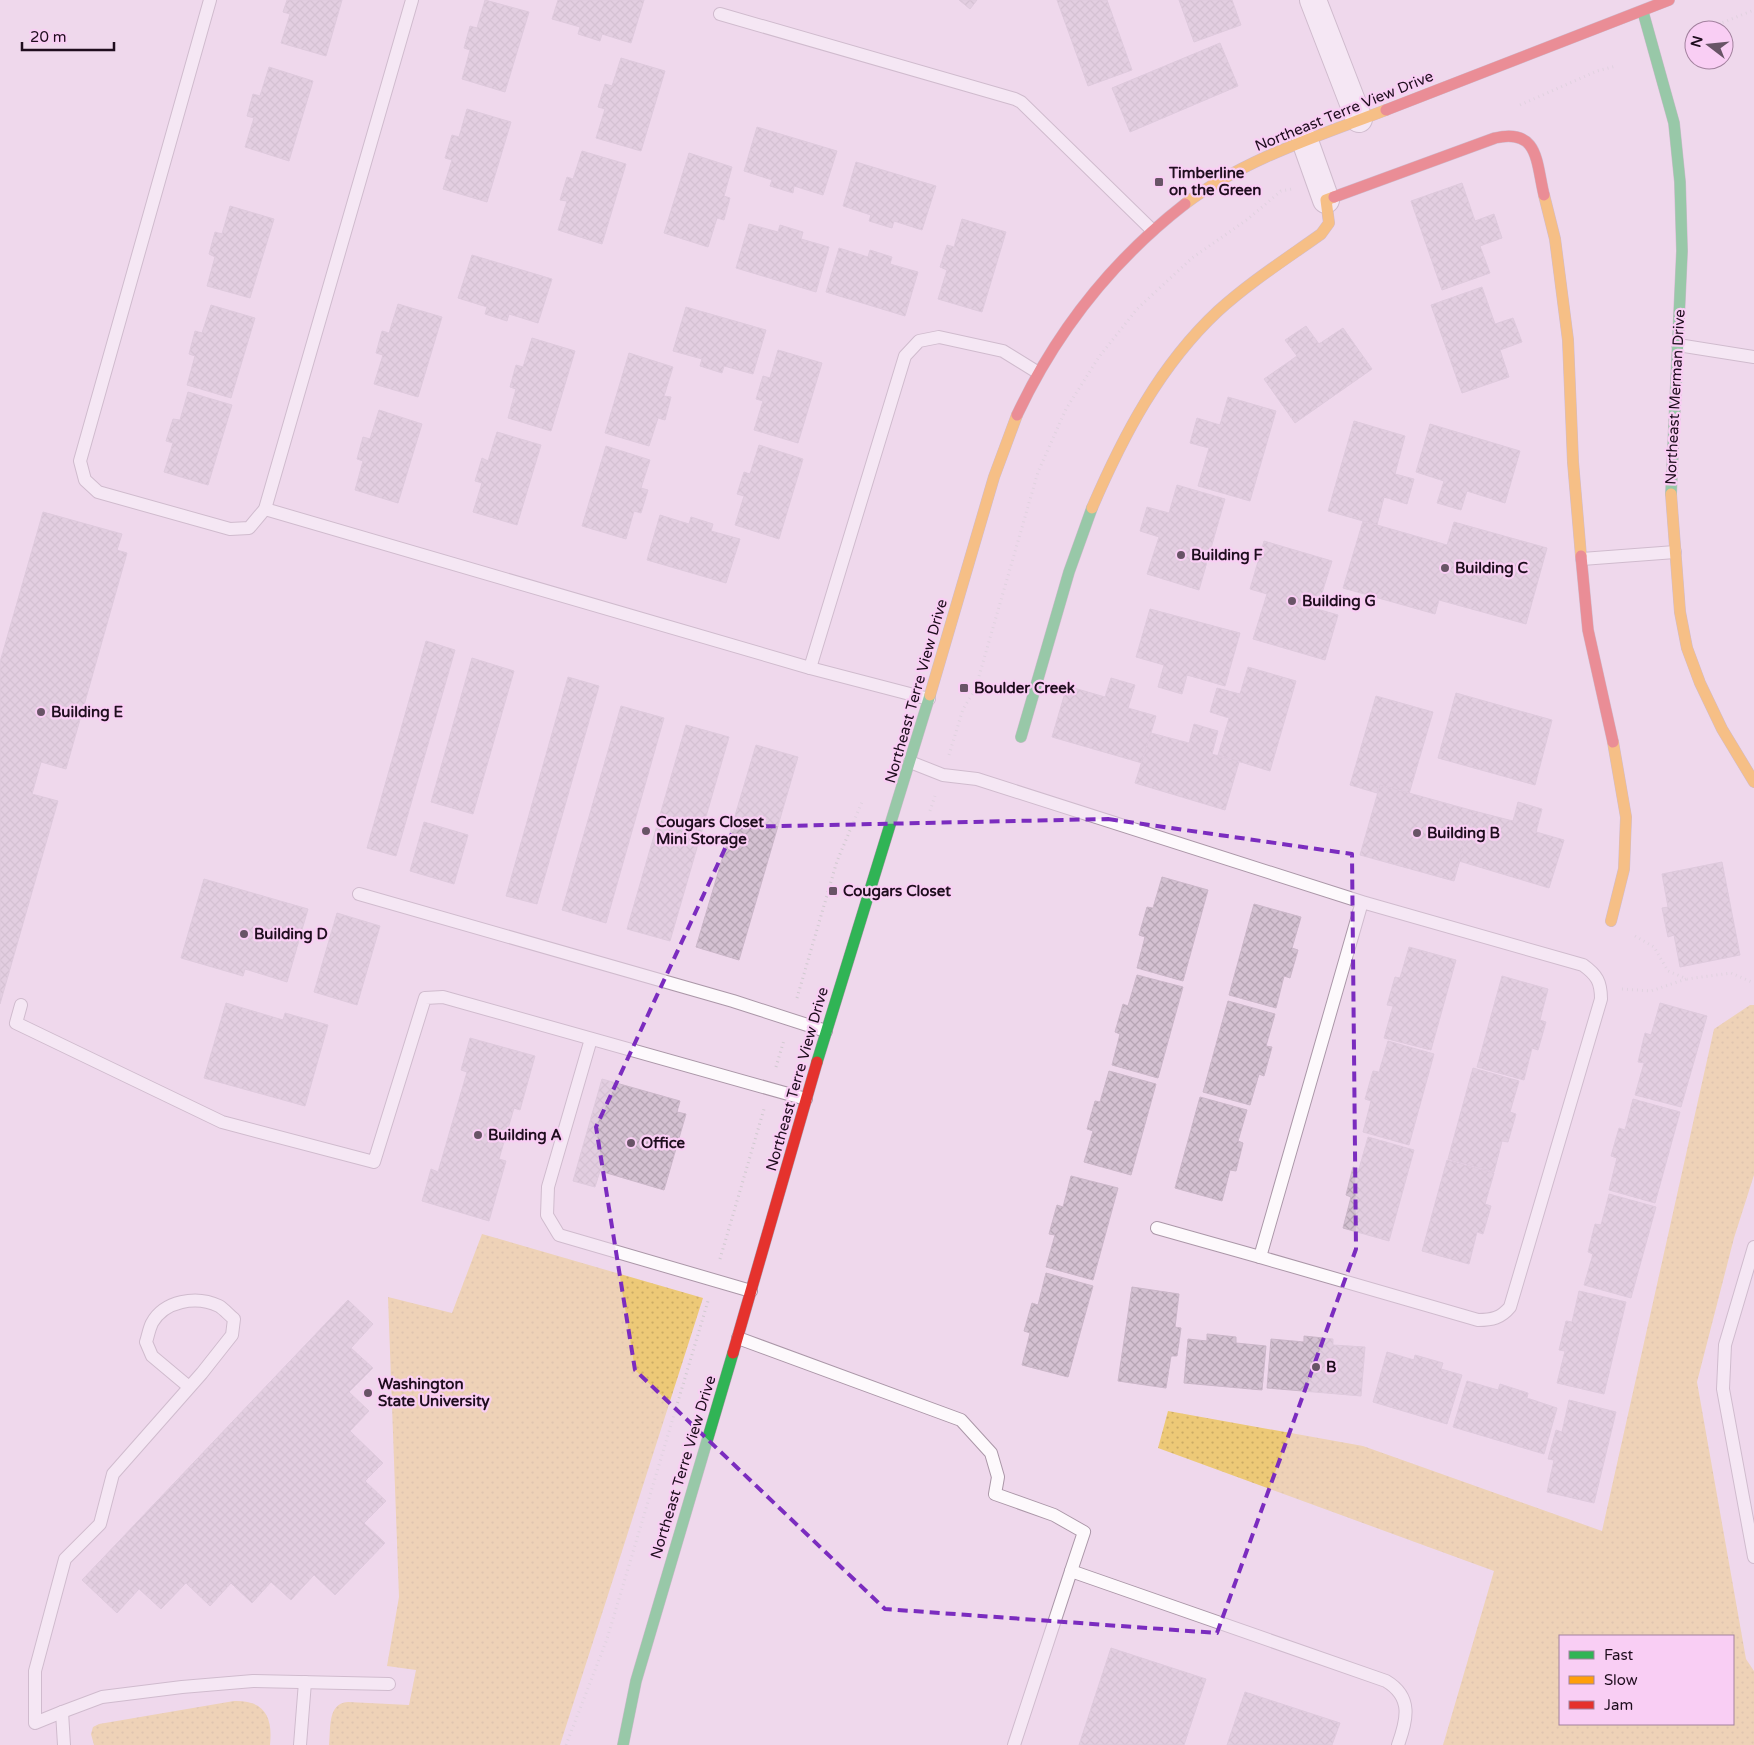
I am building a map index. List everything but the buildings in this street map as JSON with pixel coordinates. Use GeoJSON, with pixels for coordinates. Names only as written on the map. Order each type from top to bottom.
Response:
{"type":"FeatureCollection","features":[{"type":"Feature","properties":{"kind":"street"},"geometry":{"type":"LineString","coordinates":[[1313,0],[1359,119]]}},
{"type":"Feature","properties":{"kind":"street","name":"Northeast Terre View Drive"},"geometry":{"type":"LineString","coordinates":[[623,1745],[636,1681],[738,1338],[826,1031],[910,762],[994,477],[1013,422],[1037,372],[1052,347],[1115,267],[1152,230],[1206,188],[1274,152],[1640,6],[1669,0]]}},
{"type":"Feature","properties":{"kind":"street","name":"Northeast Merman Drive"},"geometry":{"type":"LineString","coordinates":[[1640,6],[1674,123],[1678,162],[1682,251],[1671,494],[1680,612],[1687,648],[1700,683],[1722,729],[1754,782]]}},
{"type":"Feature","properties":{"kind":"street"},"geometry":{"type":"LineString","coordinates":[[1326,200],[1511,134],[1526,139],[1535,157],[1555,239],[1568,340],[1573,462],[1588,630],[1620,771],[1626,817],[1624,869],[1611,921]]}},
{"type":"Feature","properties":{"kind":"street"},"geometry":{"type":"LineString","coordinates":[[1021,737],[1052,632],[1087,525],[1128,426],[1165,371],[1204,324],[1246,287],[1326,229],[1330,216],[1305,141]]}},
{"type":"Feature","properties":{"kind":"lane"},"geometry":{"type":"LineString","coordinates":[[210,0],[80,461],[85,480],[98,492],[230,529],[249,528],[265,509],[412,0]]}},
{"type":"Feature","properties":{"kind":"lane"},"geometry":{"type":"LineString","coordinates":[[720,14],[1018,100],[1152,230]]}},
{"type":"Feature","properties":{"kind":"lane"},"geometry":{"type":"LineString","coordinates":[[810,668],[905,356],[919,341],[939,337],[1003,351],[1037,372]]}},
{"type":"Feature","properties":{"kind":"lane"},"geometry":{"type":"LineString","coordinates":[[1678,345],[1705,351],[1754,357]]}},
{"type":"Feature","properties":{"kind":"lane"},"geometry":{"type":"LineString","coordinates":[[265,509],[810,668],[929,699]]}},
{"type":"Feature","properties":{"kind":"lane"},"geometry":{"type":"LineString","coordinates":[[1582,559],[1676,552]]}},
{"type":"Feature","properties":{"kind":"lane"},"geometry":{"type":"LineString","coordinates":[[910,762],[943,775],[977,779],[1362,902],[1583,965],[1596,974],[1601,987],[1601,1000],[1516,1288],[1510,1307],[1503,1316],[1490,1320],[1478,1320],[1157,1228]]}},
{"type":"Feature","properties":{"kind":"lane"},"geometry":{"type":"LineString","coordinates":[[359,894],[733,1001],[826,1031]]}},
{"type":"Feature","properties":{"kind":"lane"},"geometry":{"type":"LineString","coordinates":[[1260,1257],[1362,902]]}},
{"type":"Feature","properties":{"kind":"lane"},"geometry":{"type":"LineString","coordinates":[[21,1005],[16,1023],[222,1122],[374,1162],[425,998],[443,997],[806,1099]]}},
{"type":"Feature","properties":{"kind":"lane"},"geometry":{"type":"LineString","coordinates":[[590,1038],[548,1187],[548,1215],[559,1235],[751,1291]]}},
{"type":"Feature","properties":{"kind":"lane"},"geometry":{"type":"LineString","coordinates":[[1754,1247],[1725,1345],[1723,1389],[1754,1557]]}},
{"type":"Feature","properties":{"kind":"lane"},"geometry":{"type":"LineString","coordinates":[[189,1387],[152,1356],[146,1342],[152,1323],[165,1308],[183,1302],[204,1301],[220,1306],[234,1319],[232,1335],[189,1387],[113,1474],[100,1524],[65,1559],[36,1671],[34,1723],[102,1697],[182,1687],[253,1681],[390,1684]]}},
{"type":"Feature","properties":{"kind":"lane"},"geometry":{"type":"LineString","coordinates":[[738,1338],[961,1420],[991,1453],[998,1477],[995,1494],[1054,1515],[1084,1532],[1014,1745]]}},
{"type":"Feature","properties":{"kind":"lane"},"geometry":{"type":"LineString","coordinates":[[1071,1571],[1386,1681],[1397,1688],[1403,1698],[1405,1724],[1398,1745]]}},
{"type":"Feature","properties":{"kind":"lane"},"geometry":{"type":"LineString","coordinates":[[300,1745],[305,1682]]}},
{"type":"Feature","properties":{"kind":"lane"},"geometry":{"type":"LineString","coordinates":[[62,1712],[64,1745]]}},
{"type":"Feature","properties":{"kind":"path"},"geometry":{"type":"LineString","coordinates":[[1729,20],[1754,10]]}},
{"type":"Feature","properties":{"kind":"path"},"geometry":{"type":"LineString","coordinates":[[1611,921],[1654,947],[1668,971],[1687,979]]}},
{"type":"Feature","properties":{"kind":"path"},"geometry":{"type":"LineString","coordinates":[[1601,987],[1651,991],[1687,979],[1731,973],[1754,983]]}},
{"type":"Feature","properties":{"kind":"highlighted area"},"geometry":{"type":"Polygon","coordinates":[[[1108,819],[1352,854],[1356,1249],[1217,1633],[885,1609],[635,1370],[596,1127],[735,827],[1108,819]]]}},
{"type":"Feature","properties":{"kind":"shaded area"},"geometry":{"type":"Polygon","coordinates":[[[1750,1005],[1754,1005],[1754,1175],[1734,1238],[1697,1382],[1746,1659],[1754,1671],[1754,1745],[1443,1745],[1494,1571],[1158,1448],[1168,1411],[1363,1446],[1602,1531],[1714,1029],[1750,1005]]]}},
{"type":"Feature","properties":{"kind":"shaded area"},"geometry":{"type":"Polygon","coordinates":[[[482,1234],[703,1298],[560,1745],[329,1745],[331,1718],[336,1707],[341,1703],[348,1702],[409,1705],[416,1670],[387,1666],[399,1597],[388,1297],[452,1313],[482,1234]]]}},
{"type":"Feature","properties":{"kind":"shaded area"},"geometry":{"type":"Polygon","coordinates":[[[234,1701],[253,1703],[264,1712],[270,1726],[270,1745],[94,1745],[91,1734],[93,1727],[99,1724],[234,1701]]]}},
{"type":"Feature","properties":{"kind":"traffic: fast"},"geometry":{"type":"LineString","coordinates":[[1643,12],[1674,123],[1680,182],[1682,251],[1671,494]]}},
{"type":"Feature","properties":{"kind":"traffic: fast"},"geometry":{"type":"LineString","coordinates":[[1021,737],[1069,572],[1092,508]]}},
{"type":"Feature","properties":{"kind":"traffic: fast"},"geometry":{"type":"LineString","coordinates":[[817,1062],[930,695]]}},
{"type":"Feature","properties":{"kind":"traffic: fast"},"geometry":{"type":"LineString","coordinates":[[623,1745],[636,1681],[733,1353]]}},
{"type":"Feature","properties":{"kind":"traffic: slow"},"geometry":{"type":"LineString","coordinates":[[1185,204],[1208,188],[1257,161],[1308,139],[1386,110]]}},
{"type":"Feature","properties":{"kind":"traffic: slow"},"geometry":{"type":"LineString","coordinates":[[1544,195],[1555,239],[1568,340],[1573,462],[1581,556]]}},
{"type":"Feature","properties":{"kind":"traffic: slow"},"geometry":{"type":"LineString","coordinates":[[1092,508],[1130,428],[1178,354],[1197,332],[1230,300],[1321,234],[1329,223],[1326,200],[1334,197]]}},
{"type":"Feature","properties":{"kind":"traffic: slow"},"geometry":{"type":"LineString","coordinates":[[930,695],[994,477],[1017,415]]}},
{"type":"Feature","properties":{"kind":"traffic: slow"},"geometry":{"type":"LineString","coordinates":[[1671,494],[1680,612],[1687,648],[1700,683],[1722,729],[1754,782]]}},
{"type":"Feature","properties":{"kind":"traffic: slow"},"geometry":{"type":"LineString","coordinates":[[1611,921],[1624,869],[1626,817],[1613,742]]}},
{"type":"Feature","properties":{"kind":"traffic: jam"},"geometry":{"type":"LineString","coordinates":[[1386,110],[1669,0]]}},
{"type":"Feature","properties":{"kind":"traffic: jam"},"geometry":{"type":"LineString","coordinates":[[1334,197],[1495,138],[1509,136],[1520,138],[1528,143],[1533,150],[1537,160],[1544,195]]}},
{"type":"Feature","properties":{"kind":"traffic: jam"},"geometry":{"type":"LineString","coordinates":[[1017,415],[1032,384],[1068,327],[1089,299],[1110,273],[1134,249],[1185,204]]}},
{"type":"Feature","properties":{"kind":"traffic: jam"},"geometry":{"type":"LineString","coordinates":[[1581,556],[1588,630],[1613,742]]}},
{"type":"Feature","properties":{"kind":"traffic: jam"},"geometry":{"type":"LineString","coordinates":[[733,1353],[817,1062]]}},
{"type":"Feature","properties":{"kind":"place","name":"Timberline on the Green"},"geometry":{"type":"Point","coordinates":[1159,182]}},
{"type":"Feature","properties":{"kind":"place","name":"Building F"},"geometry":{"type":"Point","coordinates":[1181,555]}},
{"type":"Feature","properties":{"kind":"place","name":"Building C"},"geometry":{"type":"Point","coordinates":[1445,568]}},
{"type":"Feature","properties":{"kind":"place","name":"Building G"},"geometry":{"type":"Point","coordinates":[1292,601]}},
{"type":"Feature","properties":{"kind":"place","name":"Boulder Creek"},"geometry":{"type":"Point","coordinates":[964,688]}},
{"type":"Feature","properties":{"kind":"place","name":"Building E"},"geometry":{"type":"Point","coordinates":[41,712]}},
{"type":"Feature","properties":{"kind":"place","name":"Cougars Closet Mini Storage"},"geometry":{"type":"Point","coordinates":[646,831]}},
{"type":"Feature","properties":{"kind":"place","name":"Building B"},"geometry":{"type":"Point","coordinates":[1417,833]}},
{"type":"Feature","properties":{"kind":"place","name":"Cougars Closet"},"geometry":{"type":"Point","coordinates":[833,891]}},
{"type":"Feature","properties":{"kind":"place","name":"Building D"},"geometry":{"type":"Point","coordinates":[244,934]}},
{"type":"Feature","properties":{"kind":"place","name":"Building A"},"geometry":{"type":"Point","coordinates":[478,1135]}},
{"type":"Feature","properties":{"kind":"place","name":"Office"},"geometry":{"type":"Point","coordinates":[631,1143]}},
{"type":"Feature","properties":{"kind":"place","name":"B"},"geometry":{"type":"Point","coordinates":[1316,1367]}},
{"type":"Feature","properties":{"kind":"place","name":"Washington State University"},"geometry":{"type":"Point","coordinates":[368,1393]}}]}
